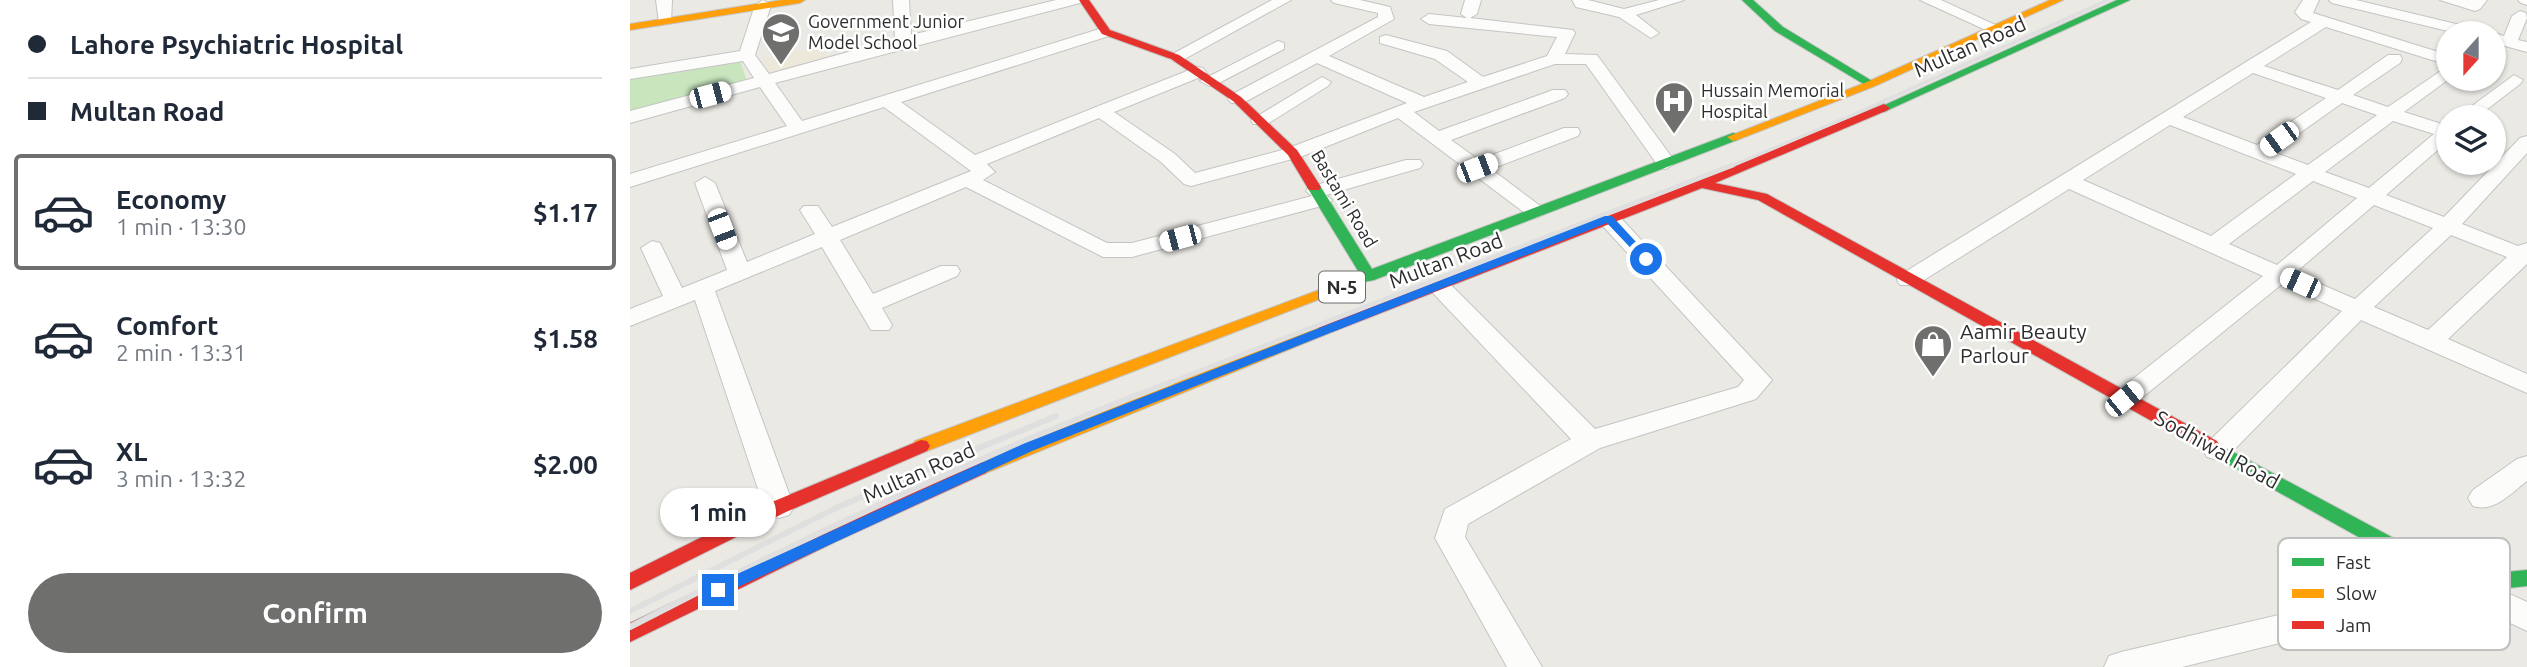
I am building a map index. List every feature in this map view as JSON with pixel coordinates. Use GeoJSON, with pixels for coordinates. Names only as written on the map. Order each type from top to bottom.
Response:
{"type":"FeatureCollection","features":[{"type":"Feature","properties":{"kind":"main road"},"geometry":{"type":"LineString","coordinates":[[630,27],[800,0]]}},
{"type":"Feature","properties":{"kind":"main road"},"geometry":{"type":"LineString","coordinates":[[1084,0],[1106,32]]}},
{"type":"Feature","properties":{"kind":"main road"},"geometry":{"type":"LineString","coordinates":[[1747,0],[1779,29],[1871,84]]}},
{"type":"Feature","properties":{"kind":"main road","name":"Multan Road"},"geometry":{"type":"LineString","coordinates":[[630,633],[784,557],[923,494],[1133,384],[1369,277],[1871,84],[2058,0]]}},
{"type":"Feature","properties":{"kind":"main road","name":"Multan Road"},"geometry":{"type":"LineString","coordinates":[[630,582],[779,507],[893,456],[1440,287],[1879,111],[2125,0]]}},
{"type":"Feature","properties":{"kind":"main road","name":"Bastami Road"},"geometry":{"type":"LineString","coordinates":[[1106,32],[1175,57],[1237,99],[1260,120],[1293,153],[1369,277]]}},
{"type":"Feature","properties":{"kind":"main road"},"geometry":{"type":"LineString","coordinates":[[1753,162],[1752,169],[1762,197]]}},
{"type":"Feature","properties":{"kind":"main road","name":"Sodhiwal Road"},"geometry":{"type":"LineString","coordinates":[[1698,183],[1762,197],[2377,538]]}},
{"type":"Feature","properties":{"kind":"street"},"geometry":{"type":"LineString","coordinates":[[664,0],[665,20]]}},
{"type":"Feature","properties":{"kind":"street"},"geometry":{"type":"LineString","coordinates":[[901,0],[903,43]]}},
{"type":"Feature","properties":{"kind":"street"},"geometry":{"type":"LineString","coordinates":[[630,117],[903,43],[1075,0]]}},
{"type":"Feature","properties":{"kind":"street"},"geometry":{"type":"LineString","coordinates":[[1175,57],[1283,0]]}},
{"type":"Feature","properties":{"kind":"street"},"geometry":{"type":"LineString","coordinates":[[1580,0],[1581,4],[1624,14],[1651,33]]}},
{"type":"Feature","properties":{"kind":"street"},"geometry":{"type":"LineString","coordinates":[[1624,14],[1676,0]]}},
{"type":"Feature","properties":{"kind":"street"},"geometry":{"type":"LineString","coordinates":[[1928,0],[1994,28]]}},
{"type":"Feature","properties":{"kind":"street"},"geometry":{"type":"LineString","coordinates":[[2311,0],[2304,12],[2323,22],[2436,56]]}},
{"type":"Feature","properties":{"kind":"street"},"geometry":{"type":"LineString","coordinates":[[2337,0],[2436,24]]}},
{"type":"Feature","properties":{"kind":"street"},"geometry":{"type":"LineString","coordinates":[[2448,0],[2474,6],[2479,0]]}},
{"type":"Feature","properties":{"kind":"street"},"geometry":{"type":"LineString","coordinates":[[1237,99],[1386,19],[1385,10],[1349,1]]}},
{"type":"Feature","properties":{"kind":"street"},"geometry":{"type":"LineString","coordinates":[[747,55],[763,5]]}},
{"type":"Feature","properties":{"kind":"street"},"geometry":{"type":"LineString","coordinates":[[2506,35],[2520,16]]}},
{"type":"Feature","properties":{"kind":"street"},"geometry":{"type":"LineString","coordinates":[[1429,19],[1567,33],[1555,59]]}},
{"type":"Feature","properties":{"kind":"street"},"geometry":{"type":"LineString","coordinates":[[1908,280],[2323,22]]}},
{"type":"Feature","properties":{"kind":"street"},"geometry":{"type":"LineString","coordinates":[[630,181],[1106,32]]}},
{"type":"Feature","properties":{"kind":"street"},"geometry":{"type":"LineString","coordinates":[[1386,40],[1441,55],[1481,83]]}},
{"type":"Feature","properties":{"kind":"street"},"geometry":{"type":"LineString","coordinates":[[2506,41],[2527,47]]}},
{"type":"Feature","properties":{"kind":"street"},"geometry":{"type":"LineString","coordinates":[[630,318],[829,236],[1100,111],[1203,77],[1278,46]]}},
{"type":"Feature","properties":{"kind":"street"},"geometry":{"type":"LineString","coordinates":[[630,75],[747,55]]}},
{"type":"Feature","properties":{"kind":"street"},"geometry":{"type":"LineString","coordinates":[[747,55],[797,127]]}},
{"type":"Feature","properties":{"kind":"street"},"geometry":{"type":"LineString","coordinates":[[1317,57],[1423,103]]}},
{"type":"Feature","properties":{"kind":"street"},"geometry":{"type":"LineString","coordinates":[[1100,111],[1168,158],[1191,180],[1293,153],[1400,111],[1555,59],[1591,59],[1666,163]]}},
{"type":"Feature","properties":{"kind":"street"},"geometry":{"type":"LineString","coordinates":[[2259,153],[2393,59]]}},
{"type":"Feature","properties":{"kind":"street"},"geometry":{"type":"LineString","coordinates":[[2251,67],[2436,128]]}},
{"type":"Feature","properties":{"kind":"street"},"geometry":{"type":"LineString","coordinates":[[2213,245],[2436,80]]}},
{"type":"Feature","properties":{"kind":"street"},"geometry":{"type":"LineString","coordinates":[[2484,105],[2520,81]]}},
{"type":"Feature","properties":{"kind":"street"},"geometry":{"type":"LineString","coordinates":[[1260,120],[1322,82]]}},
{"type":"Feature","properties":{"kind":"street"},"geometry":{"type":"LineString","coordinates":[[1437,138],[1559,94]]}},
{"type":"Feature","properties":{"kind":"street"},"geometry":{"type":"LineString","coordinates":[[886,100],[970,171],[1103,250],[1132,250],[1319,195],[1413,163]]}},
{"type":"Feature","properties":{"kind":"street"},"geometry":{"type":"LineString","coordinates":[[1400,111],[1536,212]]}},
{"type":"Feature","properties":{"kind":"street"},"geometry":{"type":"LineString","coordinates":[[2169,118],[2525,254],[2431,341]]}},
{"type":"Feature","properties":{"kind":"street"},"geometry":{"type":"LineString","coordinates":[[1477,168],[1572,132]]}},
{"type":"Feature","properties":{"kind":"street"},"geometry":{"type":"LineString","coordinates":[[2124,399],[2280,274],[2436,142]]}},
{"type":"Feature","properties":{"kind":"street"},"geometry":{"type":"LineString","coordinates":[[2217,450],[2358,309],[2448,226],[2515,151]]}},
{"type":"Feature","properties":{"kind":"street"},"geometry":{"type":"LineString","coordinates":[[2068,181],[2527,383]]}},
{"type":"Feature","properties":{"kind":"street"},"geometry":{"type":"LineString","coordinates":[[705,183],[740,274]]}},
{"type":"Feature","properties":{"kind":"street"},"geometry":{"type":"LineString","coordinates":[[811,210],[874,315],[949,271]]}},
{"type":"Feature","properties":{"kind":"street"},"geometry":{"type":"LineString","coordinates":[[1525,667],[1450,538],[1455,517],[1590,441],[1747,393],[1759,380],[1609,219]]}},
{"type":"Feature","properties":{"kind":"street"},"geometry":{"type":"LineString","coordinates":[[652,248],[676,299]]}},
{"type":"Feature","properties":{"kind":"street"},"geometry":{"type":"LineString","coordinates":[[1440,287],[1590,441]]}},
{"type":"Feature","properties":{"kind":"street"},"geometry":{"type":"LineString","coordinates":[[702,289],[779,507]]}},
{"type":"Feature","properties":{"kind":"street"},"geometry":{"type":"LineString","coordinates":[[2483,498],[2527,466]]}},
{"type":"Feature","properties":{"kind":"street","name":"Sodhiwal Road"},"geometry":{"type":"LineString","coordinates":[[2510,609],[2527,617]]}},
{"type":"Feature","properties":{"kind":"street"},"geometry":{"type":"LineString","coordinates":[[2121,667],[2278,629]]}},
{"type":"Feature","properties":{"kind":"shaded area","name":"Government Junior Model School"},"geometry":{"type":"Polygon","coordinates":[[[822,47],[828,57],[770,73],[761,59],[822,47]]]}},
{"type":"Feature","properties":{"kind":"green space"},"geometry":{"type":"Polygon","coordinates":[[[740,60],[747,81],[630,113],[630,79],[740,60]]]}},
{"type":"Feature","properties":{"kind":"railway"},"geometry":{"type":"LineString","coordinates":[[1729,167],[1855,114],[2108,0]]}},
{"type":"Feature","properties":{"kind":"railway"},"geometry":{"type":"LineString","coordinates":[[1166,384],[1733,165]]}},
{"type":"Feature","properties":{"kind":"railway"},"geometry":{"type":"LineString","coordinates":[[630,627],[897,497],[1033,437],[1171,382]]}},
{"type":"Feature","properties":{"kind":"railway"},"geometry":{"type":"LineString","coordinates":[[630,611],[840,506],[1056,416]]}},
{"type":"Feature","properties":{"kind":"traffic: fast"},"geometry":{"type":"LineString","coordinates":[[1747,0],[1779,29],[1871,84]]}},
{"type":"Feature","properties":{"kind":"traffic: fast"},"geometry":{"type":"LineString","coordinates":[[1884,108],[2125,0]]}},
{"type":"Feature","properties":{"kind":"traffic: fast"},"geometry":{"type":"LineString","coordinates":[[1359,279],[1733,137]]}},
{"type":"Feature","properties":{"kind":"traffic: fast"},"geometry":{"type":"LineString","coordinates":[[1314,187],[1369,277]]}},
{"type":"Feature","properties":{"kind":"traffic: fast"},"geometry":{"type":"LineString","coordinates":[[2211,446],[2377,538]]}},
{"type":"Feature","properties":{"kind":"traffic: fast"},"geometry":{"type":"LineString","coordinates":[[2510,580],[2527,578]]}},
{"type":"Feature","properties":{"kind":"traffic: slow"},"geometry":{"type":"LineString","coordinates":[[630,27],[800,0]]}},
{"type":"Feature","properties":{"kind":"traffic: slow"},"geometry":{"type":"LineString","coordinates":[[1733,137],[1871,84],[2058,0]]}},
{"type":"Feature","properties":{"kind":"traffic: slow"},"geometry":{"type":"LineString","coordinates":[[921,446],[1359,279]]}},
{"type":"Feature","properties":{"kind":"traffic: slow"},"geometry":{"type":"LineString","coordinates":[[980,468],[1326,328]]}},
{"type":"Feature","properties":{"kind":"traffic: jam"},"geometry":{"type":"LineString","coordinates":[[1084,0],[1106,32],[1175,57],[1237,99],[1293,153],[1314,187]]}},
{"type":"Feature","properties":{"kind":"traffic: jam"},"geometry":{"type":"LineString","coordinates":[[1326,328],[1718,177],[1884,108]]}},
{"type":"Feature","properties":{"kind":"traffic: jam"},"geometry":{"type":"LineString","coordinates":[[1698,183],[1762,197],[2211,446]]}},
{"type":"Feature","properties":{"kind":"traffic: jam"},"geometry":{"type":"LineString","coordinates":[[630,582],[779,507],[921,446]]}},
{"type":"Feature","properties":{"kind":"traffic: jam"},"geometry":{"type":"LineString","coordinates":[[630,633],[828,537],[980,468]]}},
{"type":"Feature","properties":{"kind":"place","name":"Government Junior Model School"},"geometry":{"type":"Point","coordinates":[781,66]}},
{"type":"Feature","properties":{"kind":"place","name":"Hussain Memorial Hospital"},"geometry":{"type":"Point","coordinates":[1674,135]}},
{"type":"Feature","properties":{"kind":"place","name":"Aamir Beauty Parlour"},"geometry":{"type":"Point","coordinates":[1933,378]}},
{"type":"Feature","properties":{"kind":"route"},"geometry":{"type":"LineString","coordinates":[[718,590],[807,546],[1027,447],[1609,219],[1646,259]]}}]}
